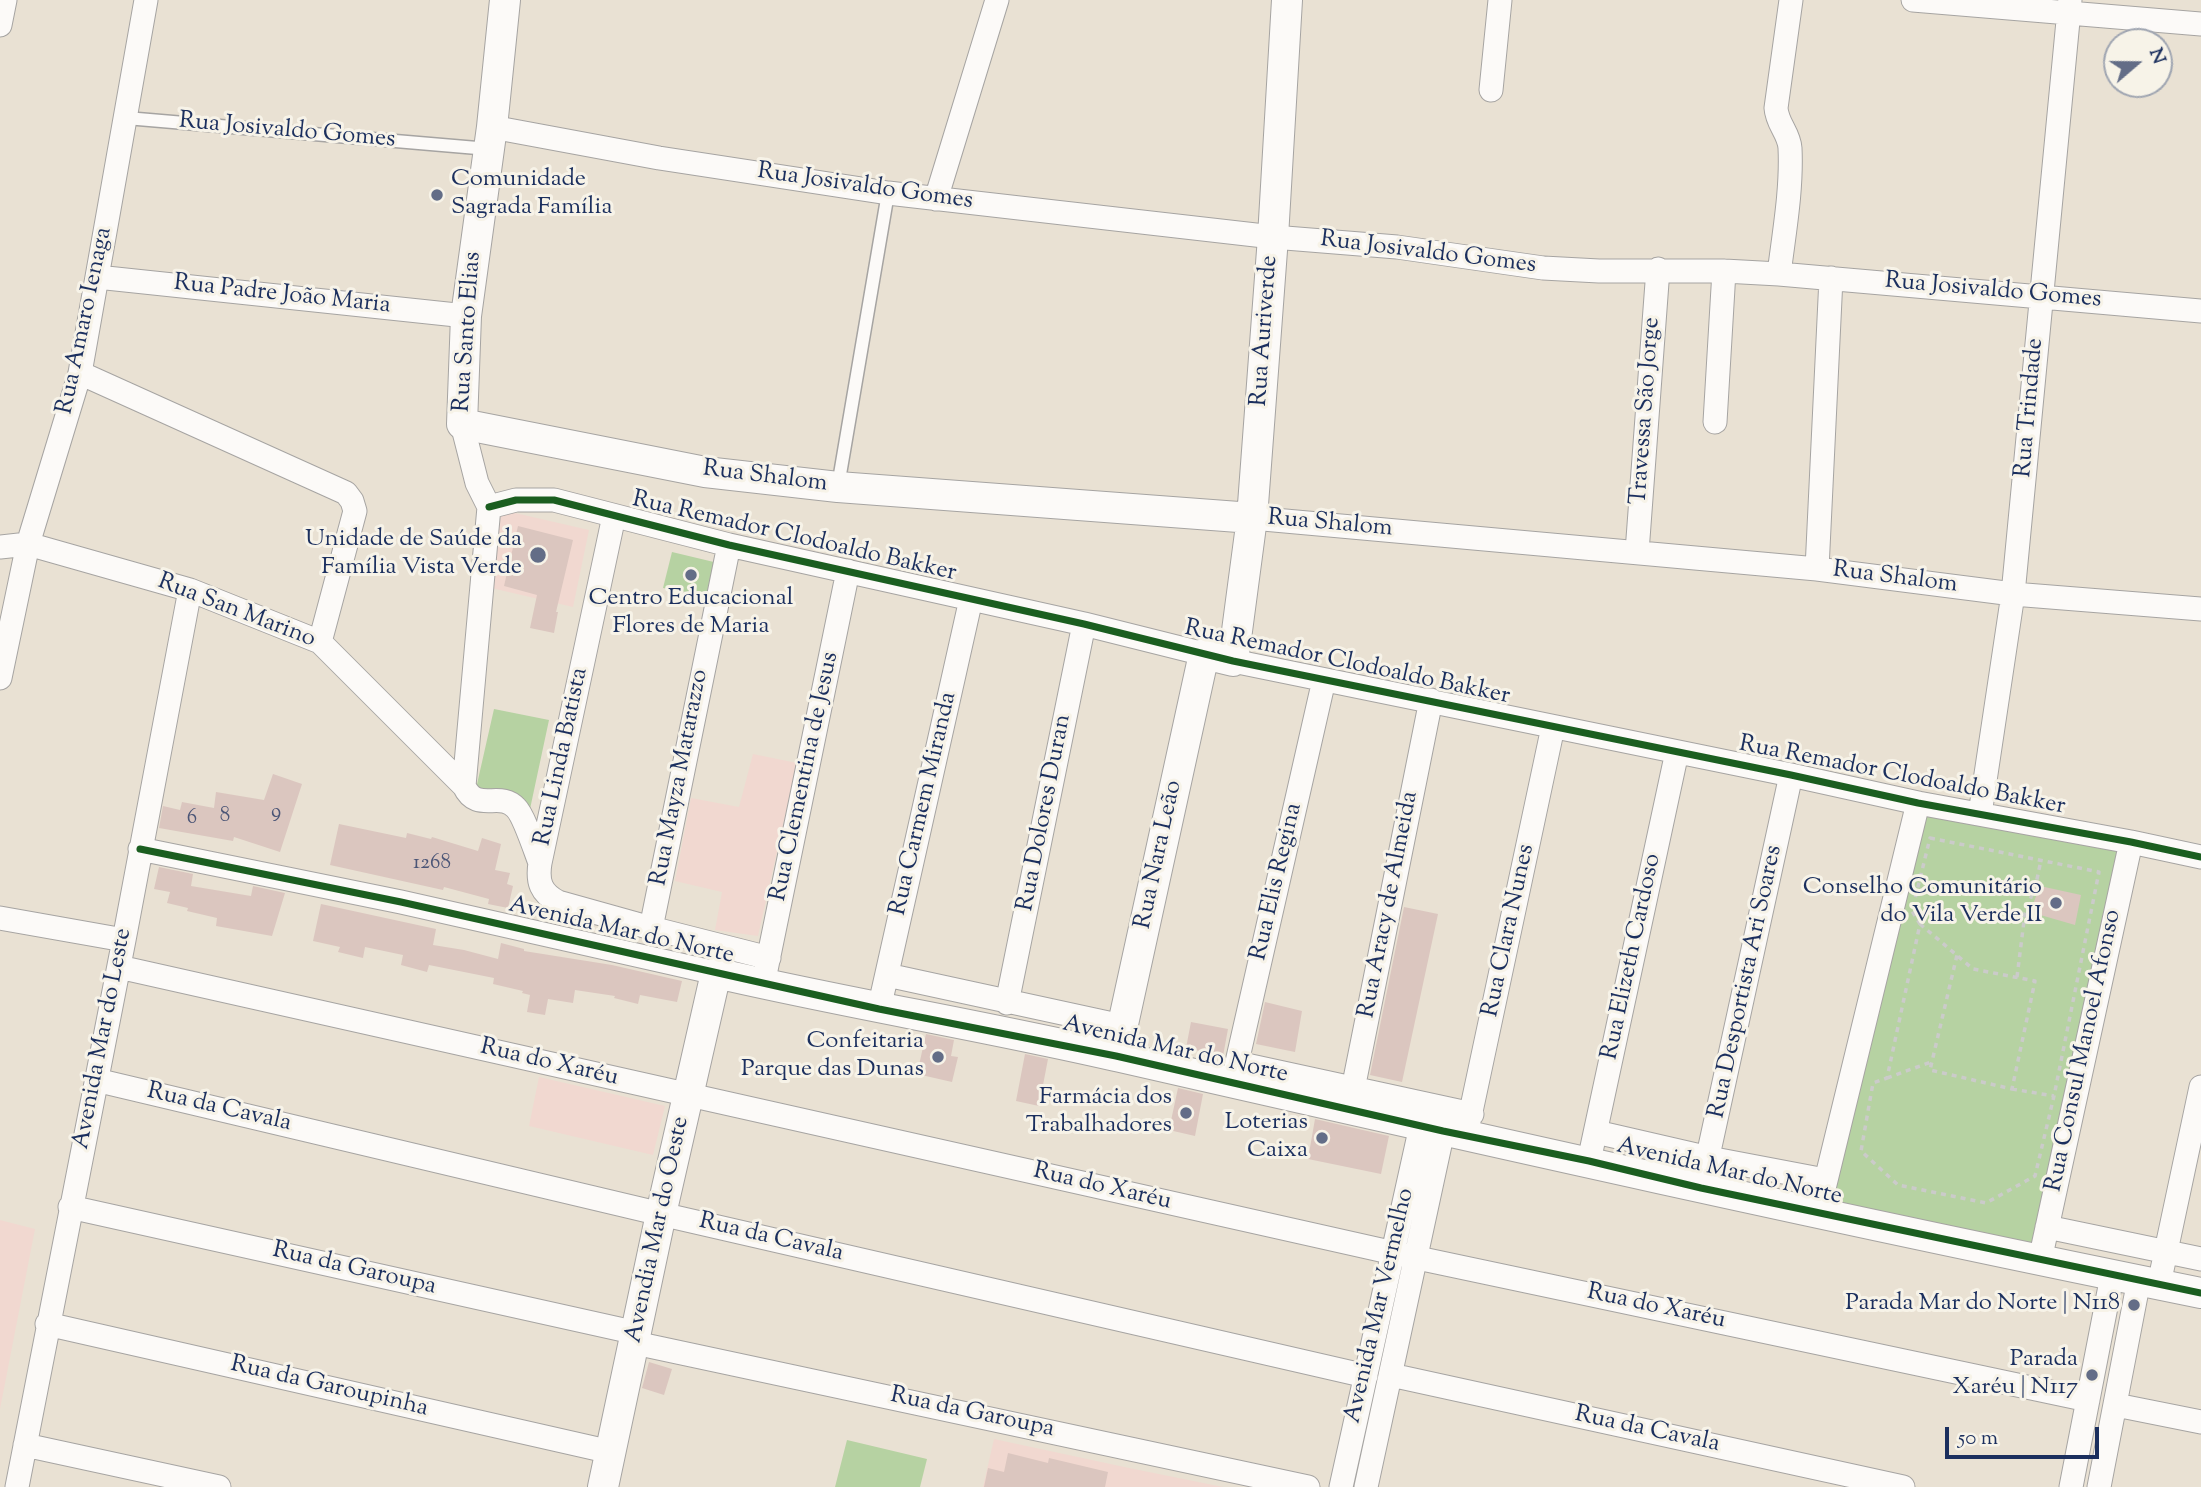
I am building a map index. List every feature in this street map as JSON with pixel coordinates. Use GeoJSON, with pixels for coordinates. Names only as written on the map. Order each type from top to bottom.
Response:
{"type":"FeatureCollection","features":[{"type":"Feature","properties":{"kind":"street"},"geometry":{"type":"LineString","coordinates":[[0,24],[5,0]]}},
{"type":"Feature","properties":{"kind":"street","name":"Rua Amaro Ienaga"},"geometry":{"type":"LineString","coordinates":[[0,678],[28,544],[80,373],[146,0]]}},
{"type":"Feature","properties":{"kind":"street","name":"Rua Santo Elias"},"geometry":{"type":"LineString","coordinates":[[464,786],[489,507],[477,483],[462,424],[466,316],[491,138],[505,0]]}},
{"type":"Feature","properties":{"kind":"street"},"geometry":{"type":"LineString","coordinates":[[936,199],[996,0]]}},
{"type":"Feature","properties":{"kind":"street","name":"Rua Auriverde"},"geometry":{"type":"LineString","coordinates":[[1218,657],[1252,518],[1287,0]]}},
{"type":"Feature","properties":{"kind":"street"},"geometry":{"type":"LineString","coordinates":[[1491,90],[1500,0]]}},
{"type":"Feature","properties":{"kind":"street"},"geometry":{"type":"LineString","coordinates":[[1779,274],[1790,148],[1787,135],[1779,124],[1776,108],[1791,0]]}},
{"type":"Feature","properties":{"kind":"street"},"geometry":{"type":"LineString","coordinates":[[1913,0],[2069,6],[2201,24]]}},
{"type":"Feature","properties":{"kind":"street","name":"Rua Trindade"},"geometry":{"type":"LineString","coordinates":[[1980,814],[2013,594],[2069,6]]}},
{"type":"Feature","properties":{"kind":"street","name":"Rua Josivaldo Gomes"},"geometry":{"type":"LineString","coordinates":[[491,138],[659,158],[936,199],[1273,237],[1397,247],[1543,268],[1779,274],[2201,312]]}},
{"type":"Feature","properties":{"kind":"street","name":"Travessa São Jorge"},"geometry":{"type":"LineString","coordinates":[[1637,552],[1658,269]]}},
{"type":"Feature","properties":{"kind":"street"},"geometry":{"type":"LineString","coordinates":[[1714,422],[1724,271]]}},
{"type":"Feature","properties":{"kind":"street","name":"Rua Padre João Maria"},"geometry":{"type":"LineString","coordinates":[[97,277],[466,316]]}},
{"type":"Feature","properties":{"kind":"street"},"geometry":{"type":"LineString","coordinates":[[1817,569],[1831,278]]}},
{"type":"Feature","properties":{"kind":"street"},"geometry":{"type":"LineString","coordinates":[[80,373],[346,493],[355,511],[320,642]]}},
{"type":"Feature","properties":{"kind":"street","name":"Rua Shalom"},"geometry":{"type":"LineString","coordinates":[[462,424],[705,472],[838,487],[1252,518],[1637,552],[1817,569],[2013,594],[2201,609]]}},
{"type":"Feature","properties":{"kind":"street","name":"Rua Remador Clodoaldo Bakker"},"geometry":{"type":"LineString","coordinates":[[489,507],[516,500],[544,500],[729,545],[1324,680],[1919,803],[2201,857]]}},
{"type":"Feature","properties":{"kind":"street","name":"Rua Linda Batista"},"geometry":{"type":"LineString","coordinates":[[539,869],[614,516]]}},
{"type":"Feature","properties":{"kind":"street","name":"Rua San Marino"},"geometry":{"type":"LineString","coordinates":[[0,547],[28,544],[190,590],[320,642],[464,786],[468,795],[477,800],[509,803],[518,809],[539,869]]}},
{"type":"Feature","properties":{"kind":"street","name":"Rua Mayza Matarazzo"},"geometry":{"type":"LineString","coordinates":[[651,928],[729,545]]}},
{"type":"Feature","properties":{"kind":"street","name":"Rua Clementina de Jesus"},"geometry":{"type":"LineString","coordinates":[[766,971],[848,571]]}},
{"type":"Feature","properties":{"kind":"street","name":"Avenida Mar do Leste"},"geometry":{"type":"LineString","coordinates":[[16,1487],[190,590]]}},
{"type":"Feature","properties":{"kind":"street","name":"Rua Carmem Miranda"},"geometry":{"type":"LineString","coordinates":[[879,1009],[971,599]]}},
{"type":"Feature","properties":{"kind":"street","name":"Rua Dolores Duran"},"geometry":{"type":"LineString","coordinates":[[1007,1003],[1084,624]]}},
{"type":"Feature","properties":{"kind":"street","name":"Rua Nara Leão"},"geometry":{"type":"LineString","coordinates":[[1116,1056],[1218,657]]}},
{"type":"Feature","properties":{"kind":"street","name":"Rua Elis Regina"},"geometry":{"type":"LineString","coordinates":[[1235,1073],[1324,680]]}},
{"type":"Feature","properties":{"kind":"street","name":"Rua Aracy de Almeida"},"geometry":{"type":"LineString","coordinates":[[1351,1099],[1431,700]]}},
{"type":"Feature","properties":{"kind":"street","name":"Rua Clara Nunes"},"geometry":{"type":"LineString","coordinates":[[1451,1127],[1553,727]]}},
{"type":"Feature","properties":{"kind":"street","name":"Rua Elizeth Cardoso"},"geometry":{"type":"LineString","coordinates":[[1589,1161],[1677,752]]}},
{"type":"Feature","properties":{"kind":"street","name":"Rua Desportista Ari Soares"},"geometry":{"type":"LineString","coordinates":[[1701,1188],[1791,775]]}},
{"type":"Feature","properties":{"kind":"street"},"geometry":{"type":"LineString","coordinates":[[1818,1213],[1919,803]]}},
{"type":"Feature","properties":{"kind":"street","name":"Rua Consul Manoel Afonso"},"geometry":{"type":"LineString","coordinates":[[2040,1260],[2131,842]]}},
{"type":"Feature","properties":{"kind":"street","name":"Avenida Mar do Norte"},"geometry":{"type":"LineString","coordinates":[[140,849],[401,902],[716,973],[766,971],[879,1009],[1116,1056],[1235,1073],[1351,1099],[1451,1127],[1701,1188],[2201,1293]]}},
{"type":"Feature","properties":{"kind":"street"},"geometry":{"type":"LineString","coordinates":[[539,869],[541,888],[558,902],[651,928],[766,971]]}},
{"type":"Feature","properties":{"kind":"street"},"geometry":{"type":"LineString","coordinates":[[0,918],[124,940]]}},
{"type":"Feature","properties":{"kind":"street","name":"Rua do Xaréu"},"geometry":{"type":"LineString","coordinates":[[118,967],[1404,1254],[2088,1400]]}},
{"type":"Feature","properties":{"kind":"street","name":"Avendia Mar do Oeste"},"geometry":{"type":"LineString","coordinates":[[603,1487],[661,1213],[716,973]]}},
{"type":"Feature","properties":{"kind":"street"},"geometry":{"type":"LineString","coordinates":[[887,975],[1122,1026]]}},
{"type":"Feature","properties":{"kind":"street","name":"Rua da Cavala"},"geometry":{"type":"LineString","coordinates":[[96,1080],[1366,1376]]}},
{"type":"Feature","properties":{"kind":"street"},"geometry":{"type":"LineString","coordinates":[[2071,1487],[2088,1400],[2137,1280],[2166,1252],[2201,1087]]}},
{"type":"Feature","properties":{"kind":"street"},"geometry":{"type":"LineString","coordinates":[[1351,1099],[1451,1127]]}},
{"type":"Feature","properties":{"kind":"street","name":"Avenida Mar Vermelho"},"geometry":{"type":"LineString","coordinates":[[1341,1487],[1366,1376],[1404,1254],[1451,1127]]}},
{"type":"Feature","properties":{"kind":"street"},"geometry":{"type":"LineString","coordinates":[[1596,1132],[1709,1158],[1825,1180]]}},
{"type":"Feature","properties":{"kind":"street","name":"Rua da Garoupa"},"geometry":{"type":"LineString","coordinates":[[70,1207],[636,1338],[1308,1487]]}},
{"type":"Feature","properties":{"kind":"street"},"geometry":{"type":"LineString","coordinates":[[2047,1227],[2201,1259]]}},
{"type":"Feature","properties":{"kind":"street","name":"Avenida Mar Vermelho"},"geometry":{"type":"LineString","coordinates":[[1366,1487],[1391,1375],[1404,1254]]}},
{"type":"Feature","properties":{"kind":"street"},"geometry":{"type":"LineString","coordinates":[[2099,1487],[2137,1280]]}},
{"type":"Feature","properties":{"kind":"street","name":"Rua da Garoupinha"},"geometry":{"type":"LineString","coordinates":[[47,1324],[611,1452]]}},
{"type":"Feature","properties":{"kind":"street","name":"Rua da Cavala"},"geometry":{"type":"LineString","coordinates":[[1391,1375],[1903,1487]]}},
{"type":"Feature","properties":{"kind":"street"},"geometry":{"type":"LineString","coordinates":[[2116,1405],[2201,1422]]}},
{"type":"Feature","properties":{"kind":"street"},"geometry":{"type":"LineString","coordinates":[[25,1445],[219,1487]]}},
{"type":"Feature","properties":{"kind":"lane","name":"Rua Josivaldo Gomes"},"geometry":{"type":"LineString","coordinates":[[126,118],[491,138]]}},
{"type":"Feature","properties":{"kind":"lane"},"geometry":{"type":"LineString","coordinates":[[838,487],[888,193]]}},
{"type":"Feature","properties":{"kind":"path"},"geometry":{"type":"LineString","coordinates":[[1932,1061],[1873,1083],[1861,1152],[1898,1185],[1986,1203],[2035,1176],[2054,1096],[2099,872],[1930,838],[1912,911],[1920,924],[1973,969],[2035,981],[2012,1089]]}},
{"type":"Feature","properties":{"kind":"path"},"geometry":{"type":"LineString","coordinates":[[2017,977],[2025,913],[2036,884],[2041,860]]}},
{"type":"Feature","properties":{"kind":"path"},"geometry":{"type":"LineString","coordinates":[[1887,1078],[1920,924]]}},
{"type":"Feature","properties":{"kind":"path"},"geometry":{"type":"LineString","coordinates":[[1957,955],[1930,1070],[2054,1096]]}},
{"type":"Feature","properties":{"kind":"shaded area","name":"Unidade de Saúde da Família Vista Verde"},"geometry":{"type":"Polygon","coordinates":[[[502,510],[589,530],[573,607],[487,587],[502,510]]]}},
{"type":"Feature","properties":{"kind":"shaded area"},"geometry":{"type":"Polygon","coordinates":[[[753,754],[797,763],[758,936],[715,930],[722,892],[675,881],[691,798],[739,807],[753,754]]]}},
{"type":"Feature","properties":{"kind":"shaded area"},"geometry":{"type":"Polygon","coordinates":[[[539,1077],[665,1106],[653,1155],[529,1126],[539,1077]]]}},
{"type":"Feature","properties":{"kind":"shaded area"},"geometry":{"type":"Polygon","coordinates":[[[0,1220],[35,1229],[0,1409],[0,1220]]]}},
{"type":"Feature","properties":{"kind":"shaded area"},"geometry":{"type":"Polygon","coordinates":[[[994,1439],[1129,1468],[1223,1487],[983,1487],[994,1439]]]}},
{"type":"Feature","properties":{"kind":"green space","name":"Centro Educacional Flores de Maria"},"geometry":{"type":"Polygon","coordinates":[[[672,552],[718,563],[710,596],[663,588],[672,552]]]}},
{"type":"Feature","properties":{"kind":"green space"},"geometry":{"type":"Polygon","coordinates":[[[494,709],[549,720],[530,809],[475,793],[494,709]]]}},
{"type":"Feature","properties":{"kind":"green space"},"geometry":{"type":"Polygon","coordinates":[[[1918,803],[2131,842],[2031,1258],[1819,1206],[1918,803]]]}},
{"type":"Feature","properties":{"kind":"green space"},"geometry":{"type":"Polygon","coordinates":[[[847,1440],[927,1459],[920,1487],[835,1487],[847,1440]]]}},
{"type":"Feature","properties":{"kind":"building"},"geometry":{"type":"Polygon","coordinates":[[[518,526],[573,540],[556,612],[554,633],[530,628],[537,595],[504,586],[518,526]]]}},
{"type":"Feature","properties":{"kind":"building"},"geometry":{"type":"Polygon","coordinates":[[[273,774],[302,784],[280,852],[234,837],[233,841],[159,828],[163,806],[180,810],[182,802],[214,808],[216,792],[264,800],[273,774]]]}},
{"type":"Feature","properties":{"kind":"building"},"geometry":{"type":"Polygon","coordinates":[[[339,824],[406,838],[407,833],[431,839],[432,837],[478,851],[482,838],[501,844],[495,870],[510,873],[507,884],[513,886],[508,908],[488,904],[489,899],[444,887],[443,890],[330,865],[339,824]]]}},
{"type":"Feature","properties":{"kind":"building"},"geometry":{"type":"Polygon","coordinates":[[[159,867],[193,874],[191,886],[251,896],[253,886],[285,893],[272,936],[216,926],[217,918],[167,903],[170,892],[154,889],[159,867]]]}},
{"type":"Feature","properties":{"kind":"building","name":"Conselho Comunitário do Vila Verde II"},"geometry":{"type":"Polygon","coordinates":[[[2040,886],[2081,895],[2075,925],[2030,912],[2040,886]]]}},
{"type":"Feature","properties":{"kind":"building"},"geometry":{"type":"Polygon","coordinates":[[[321,904],[436,929],[433,945],[498,959],[501,943],[524,951],[612,965],[682,981],[677,1002],[640,995],[638,1004],[614,998],[615,996],[575,990],[573,1003],[548,999],[545,1015],[527,1012],[530,995],[493,984],[494,978],[429,965],[427,972],[401,965],[403,955],[365,947],[363,958],[338,952],[340,947],[313,941],[321,904]]]}},
{"type":"Feature","properties":{"kind":"building"},"geometry":{"type":"Polygon","coordinates":[[[1404,907],[1438,914],[1402,1082],[1370,1075],[1404,907]]]}},
{"type":"Feature","properties":{"kind":"building"},"geometry":{"type":"Polygon","coordinates":[[[1265,1002],[1302,1011],[1295,1052],[1256,1044],[1265,1002]]]}},
{"type":"Feature","properties":{"kind":"building"},"geometry":{"type":"Polygon","coordinates":[[[1191,1022],[1228,1029],[1223,1056],[1186,1048],[1191,1022]]]}},
{"type":"Feature","properties":{"kind":"building","name":"Confeitaria Parque das Dunas"},"geometry":{"type":"Polygon","coordinates":[[[926,1034],[954,1040],[951,1056],[958,1057],[952,1082],[917,1074],[926,1034]]]}},
{"type":"Feature","properties":{"kind":"building"},"geometry":{"type":"Polygon","coordinates":[[[1025,1054],[1048,1059],[1039,1106],[1016,1101],[1025,1054]]]}},
{"type":"Feature","properties":{"kind":"building","name":"Farmácia dos Trabalhadores"},"geometry":{"type":"Polygon","coordinates":[[[1178,1088],[1203,1094],[1195,1136],[1169,1130],[1178,1088]]]}},
{"type":"Feature","properties":{"kind":"building"},"geometry":{"type":"Polygon","coordinates":[[[1315,1119],[1389,1136],[1381,1174],[1308,1159],[1315,1119]]]}},
{"type":"Feature","properties":{"kind":"building"},"geometry":{"type":"Polygon","coordinates":[[[649,1362],[672,1369],[664,1395],[642,1388],[649,1362]]]}},
{"type":"Feature","properties":{"kind":"building"},"geometry":{"type":"Polygon","coordinates":[[[1008,1453],[1048,1463],[1049,1458],[1108,1472],[1105,1487],[984,1487],[988,1468],[1004,1472],[1008,1453]]]}},
{"type":"Feature","properties":{"kind":"cycle path"},"geometry":{"type":"LineString","coordinates":[[489,507],[516,500],[554,500],[729,545],[1084,624],[1233,661],[1918,803],[2201,857]]}},
{"type":"Feature","properties":{"kind":"cycle path"},"geometry":{"type":"LineString","coordinates":[[140,849],[401,902],[879,1009],[1116,1056],[1701,1188],[2201,1293]]}},
{"type":"Feature","properties":{"kind":"place","name":"Comunidade Sagrada Família"},"geometry":{"type":"Point","coordinates":[437,195]}},
{"type":"Feature","properties":{"kind":"place","name":"Unidade de Saúde da Família Vista Verde"},"geometry":{"type":"Point","coordinates":[538,555]}},
{"type":"Feature","properties":{"kind":"place","name":"Centro Educacional Flores de Maria"},"geometry":{"type":"Point","coordinates":[691,575]}},
{"type":"Feature","properties":{"kind":"place","name":"Conselho Comunitário do Vila Verde II"},"geometry":{"type":"Point","coordinates":[2056,903]}},
{"type":"Feature","properties":{"kind":"place","name":"Confeitaria Parque das Dunas"},"geometry":{"type":"Point","coordinates":[938,1057]}},
{"type":"Feature","properties":{"kind":"place","name":"Farmácia dos Trabalhadores"},"geometry":{"type":"Point","coordinates":[1186,1113]}},
{"type":"Feature","properties":{"kind":"place","name":"Loterias Caixa"},"geometry":{"type":"Point","coordinates":[1322,1138]}},
{"type":"Feature","properties":{"kind":"place","name":"Parada Mar do Norte | N118"},"geometry":{"type":"Point","coordinates":[2134,1305]}},
{"type":"Feature","properties":{"kind":"place","name":"Parada Xaréu | N117"},"geometry":{"type":"Point","coordinates":[2092,1375]}}]}
